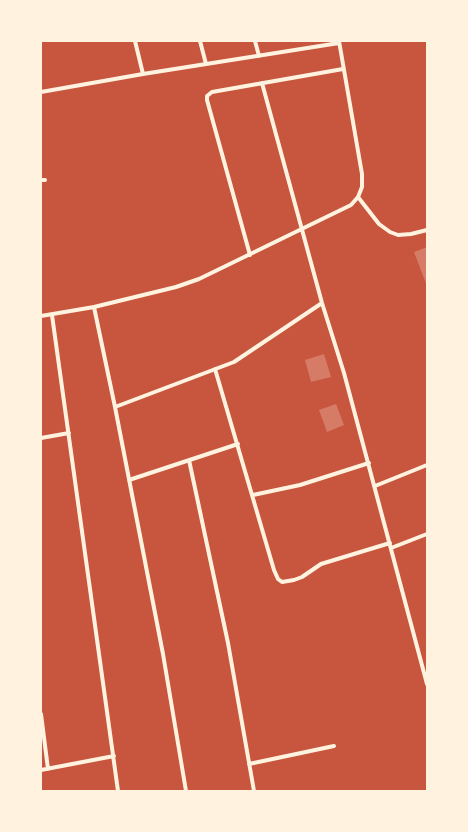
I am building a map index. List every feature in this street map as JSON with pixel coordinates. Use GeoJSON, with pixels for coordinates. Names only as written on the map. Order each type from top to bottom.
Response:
{"type":"FeatureCollection","features":[{"type":"Feature","properties":{"kind":"street"},"geometry":{"type":"LineString","coordinates":[[135,41],[143,74]]}},
{"type":"Feature","properties":{"kind":"street"},"geometry":{"type":"LineString","coordinates":[[200,41],[206,64]]}},
{"type":"Feature","properties":{"kind":"street"},"geometry":{"type":"LineString","coordinates":[[255,41],[259,56]]}},
{"type":"Feature","properties":{"kind":"street"},"geometry":{"type":"LineString","coordinates":[[41,92],[339,42],[362,174],[362,187],[358,196],[351,204],[199,279],[176,287],[94,307],[41,316]]}},
{"type":"Feature","properties":{"kind":"street"},"geometry":{"type":"LineString","coordinates":[[250,255],[207,96],[212,92],[343,69]]}},
{"type":"Feature","properties":{"kind":"street"},"geometry":{"type":"LineString","coordinates":[[262,83],[322,303],[344,373],[369,463],[427,684]]}},
{"type":"Feature","properties":{"kind":"street"},"geometry":{"type":"LineString","coordinates":[[358,196],[379,224],[390,232],[398,235],[411,234],[427,230]]}},
{"type":"Feature","properties":{"kind":"street"},"geometry":{"type":"LineString","coordinates":[[115,407],[234,362],[322,303]]}},
{"type":"Feature","properties":{"kind":"street"},"geometry":{"type":"LineString","coordinates":[[94,307],[115,407],[164,661],[186,791]]}},
{"type":"Feature","properties":{"kind":"street"},"geometry":{"type":"LineString","coordinates":[[52,314],[118,791]]}},
{"type":"Feature","properties":{"kind":"street"},"geometry":{"type":"LineString","coordinates":[[216,369],[274,570],[278,579],[282,582],[288,582],[302,577],[321,564],[390,546],[427,534]]}},
{"type":"Feature","properties":{"kind":"street"},"geometry":{"type":"LineString","coordinates":[[41,438],[69,433]]}},
{"type":"Feature","properties":{"kind":"street"},"geometry":{"type":"LineString","coordinates":[[129,480],[238,444]]}},
{"type":"Feature","properties":{"kind":"street"},"geometry":{"type":"LineString","coordinates":[[189,460],[228,643],[254,791]]}},
{"type":"Feature","properties":{"kind":"street"},"geometry":{"type":"LineString","coordinates":[[253,495],[300,485],[369,463]]}},
{"type":"Feature","properties":{"kind":"street"},"geometry":{"type":"LineString","coordinates":[[375,486],[427,465]]}},
{"type":"Feature","properties":{"kind":"street"},"geometry":{"type":"LineString","coordinates":[[41,714],[48,769]]}},
{"type":"Feature","properties":{"kind":"street"},"geometry":{"type":"LineString","coordinates":[[249,764],[334,746]]}},
{"type":"Feature","properties":{"kind":"street"},"geometry":{"type":"LineString","coordinates":[[41,770],[114,756]]}},
{"type":"Feature","properties":{"kind":"building"},"geometry":{"type":"Polygon","coordinates":[[[427,247],[427,286],[414,252],[427,247]]]}},
{"type":"Feature","properties":{"kind":"building"},"geometry":{"type":"Polygon","coordinates":[[[324,354],[331,377],[311,382],[305,360],[324,354]]]}},
{"type":"Feature","properties":{"kind":"building"},"geometry":{"type":"Polygon","coordinates":[[[336,404],[344,425],[327,432],[319,410],[336,404]]]}}]}
